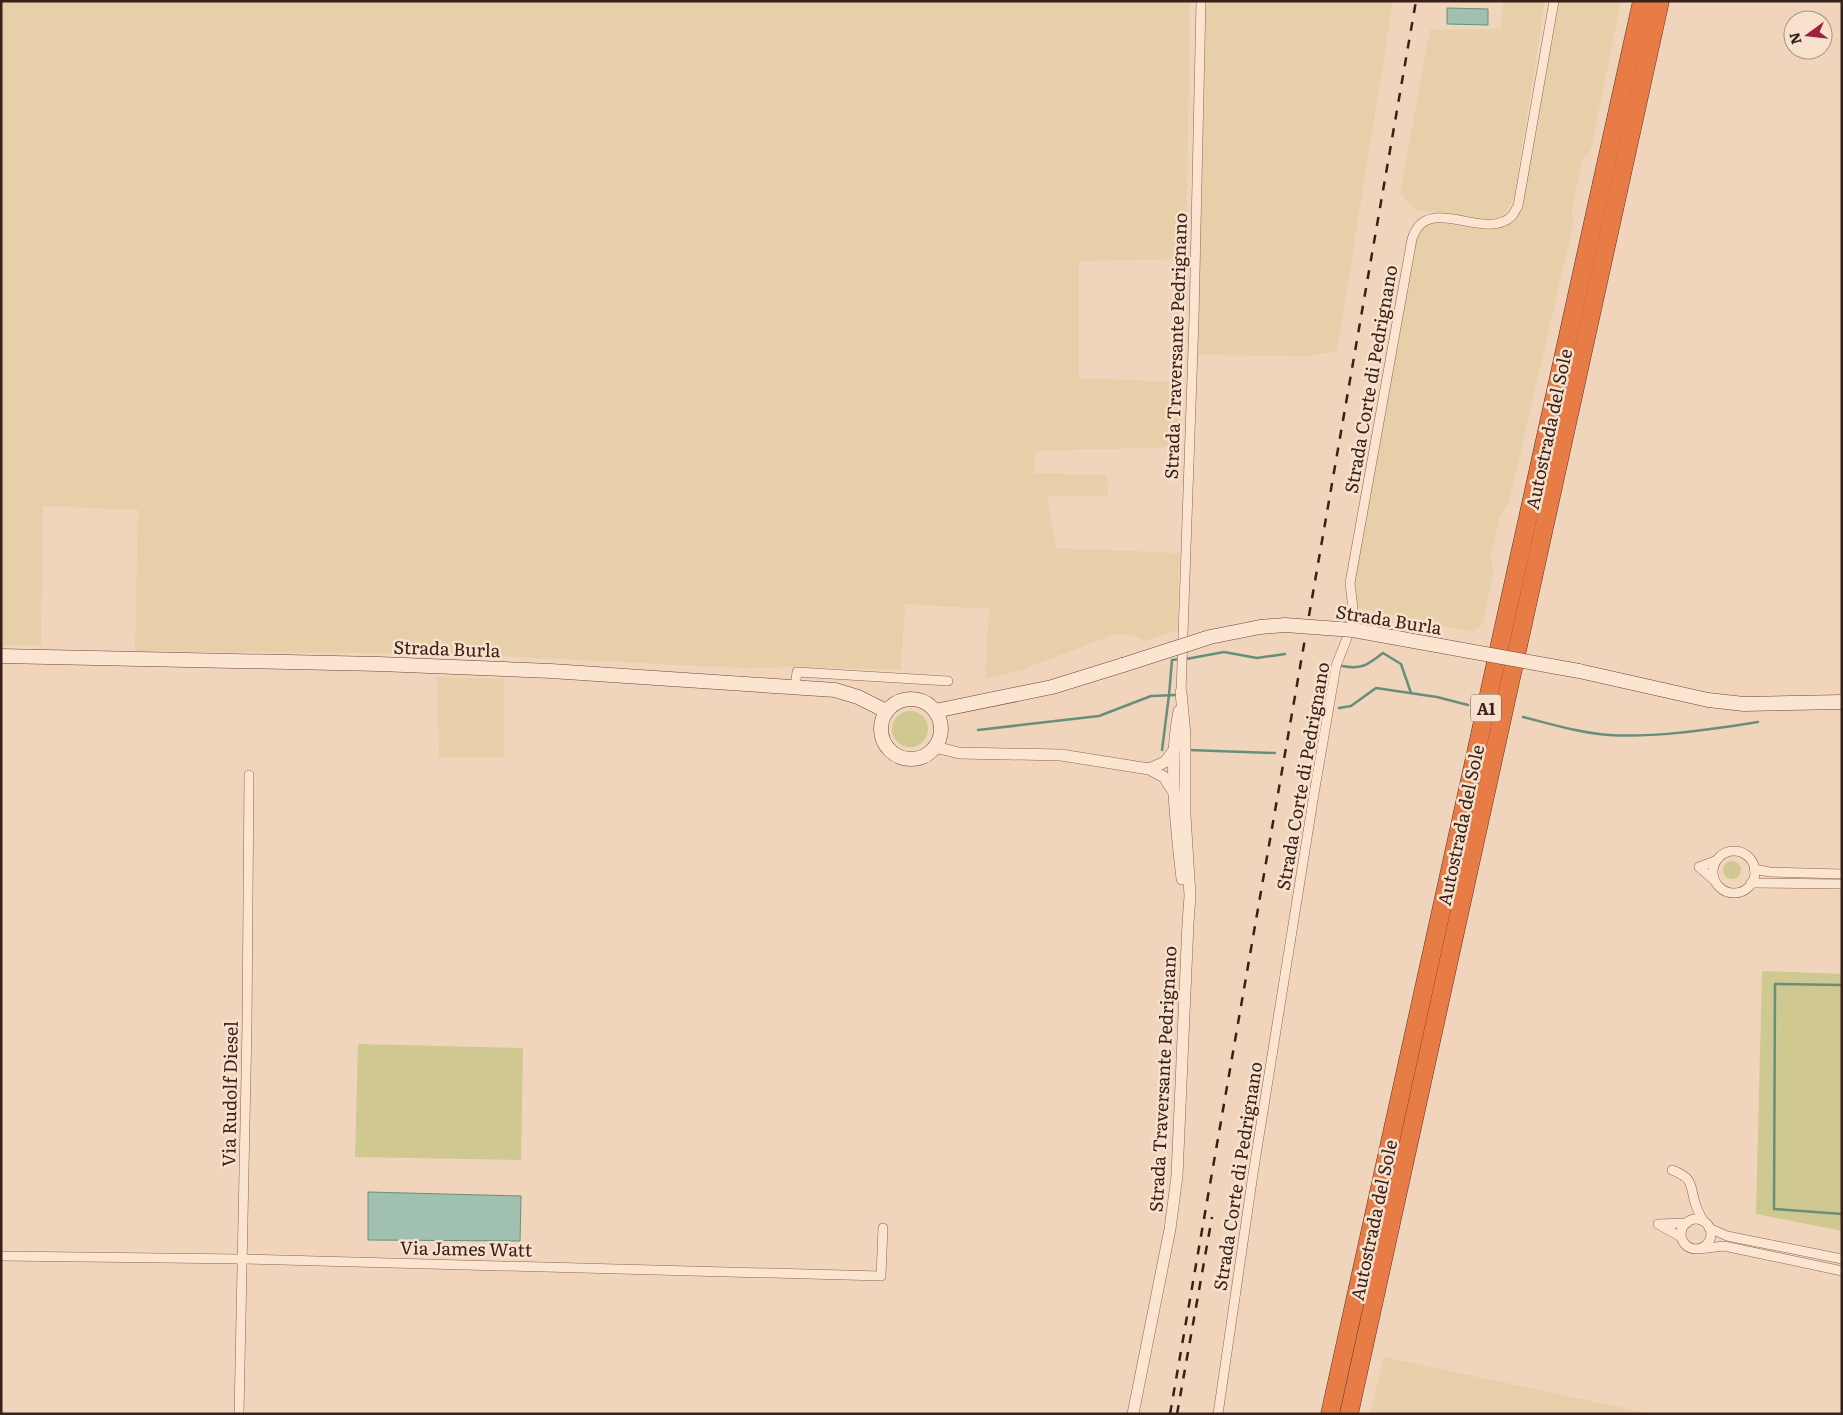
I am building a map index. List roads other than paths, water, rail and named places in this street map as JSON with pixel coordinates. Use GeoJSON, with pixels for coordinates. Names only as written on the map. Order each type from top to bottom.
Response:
{"type":"FeatureCollection","features":[{"type":"Feature","properties":{"kind":"highway","name":"Autostrada del Sole"},"geometry":{"type":"LineString","coordinates":[[1330,1414],[1642,1]]}},
{"type":"Feature","properties":{"kind":"highway","name":"Autostrada del Sole"},"geometry":{"type":"LineString","coordinates":[[1349,1414],[1660,1]]}},
{"type":"Feature","properties":{"kind":"main road","name":"Strada Burla"},"geometry":{"type":"LineString","coordinates":[[935,711],[1052,687],[1210,637],[1260,627],[1285,625],[1353,630],[1579,671],[1708,700],[1744,704],[1842,702]]}},
{"type":"Feature","properties":{"kind":"main road","name":"Strada Burla"},"geometry":{"type":"LineString","coordinates":[[1,656],[369,664],[532,670],[835,690],[858,697],[886,711]]}},
{"type":"Feature","properties":{"kind":"main road"},"geometry":{"type":"LineString","coordinates":[[911,698],[924,702],[935,711],[940,719],[940,738],[936,746],[928,754],[920,758],[909,759],[896,755],[885,745],[882,739],[881,724],[886,711],[897,702],[911,698]]}},
{"type":"Feature","properties":{"kind":"street","name":"Strada Traversante Pedrignano"},"geometry":{"type":"LineString","coordinates":[[1133,1414],[1170,1228],[1177,1176],[1190,896],[1182,668],[1201,1]]}},
{"type":"Feature","properties":{"kind":"street","name":"Strada Corte di Pedrignano"},"geometry":{"type":"LineString","coordinates":[[1218,1414],[1253,1174],[1316,785],[1336,666],[1347,638],[1353,609],[1350,583],[1412,239],[1415,229],[1424,221],[1435,217],[1493,224],[1512,216],[1518,206],[1554,1]]}},
{"type":"Feature","properties":{"kind":"street"},"geometry":{"type":"LineString","coordinates":[[795,687],[797,672],[948,681]]}},
{"type":"Feature","properties":{"kind":"street","name":"Strada Traversante Pedrignano"},"geometry":{"type":"LineString","coordinates":[[1182,692],[1174,734],[1174,750],[1168,775],[1175,794],[1178,848],[1188,923]]}},
{"type":"Feature","properties":{"kind":"street"},"geometry":{"type":"LineString","coordinates":[[936,746],[958,753],[1061,754],[1149,769],[1163,769],[1168,775],[1184,761]]}},
{"type":"Feature","properties":{"kind":"street"},"geometry":{"type":"LineString","coordinates":[[1149,769],[1165,762],[1174,750]]}},
{"type":"Feature","properties":{"kind":"street","name":"Via Rudolf Diesel"},"geometry":{"type":"LineString","coordinates":[[239,1414],[247,1026],[249,775]]}},
{"type":"Feature","properties":{"kind":"street","name":"Strada Traversante Pedrignano"},"geometry":{"type":"LineString","coordinates":[[1168,775],[1179,786],[1183,840],[1188,856]]}},
{"type":"Feature","properties":{"kind":"street"},"geometry":{"type":"LineString","coordinates":[[1751,883],[1754,869],[1749,858],[1739,852],[1726,852],[1716,861],[1699,867],[1721,888],[1731,892],[1742,890],[1751,883],[1842,884]]}},
{"type":"Feature","properties":{"kind":"street"},"geometry":{"type":"LineString","coordinates":[[1715,881],[1713,874],[1716,861]]}},
{"type":"Feature","properties":{"kind":"street"},"geometry":{"type":"LineString","coordinates":[[1754,869],[1770,872],[1842,874]]}},
{"type":"Feature","properties":{"kind":"street"},"geometry":{"type":"LineString","coordinates":[[1672,1170],[1684,1174],[1692,1184],[1696,1204],[1706,1225],[1710,1241],[1699,1249]]}},
{"type":"Feature","properties":{"kind":"street"},"geometry":{"type":"LineString","coordinates":[[1681,1237],[1682,1229],[1688,1222],[1696,1204]]}},
{"type":"Feature","properties":{"kind":"street"},"geometry":{"type":"LineString","coordinates":[[1842,1260],[1727,1236],[1694,1220],[1658,1224],[1681,1237],[1686,1245],[1694,1249],[1724,1246],[1842,1270]]}},
{"type":"Feature","properties":{"kind":"street","name":"Via James Watt"},"geometry":{"type":"LineString","coordinates":[[1,1256],[242,1259],[881,1276],[883,1228]]}},
{"type":"Feature","properties":{"kind":"waterway"},"geometry":{"type":"LineString","coordinates":[[1186,659],[1224,652],[1257,658],[1285,654]]}},
{"type":"Feature","properties":{"kind":"waterway"},"geometry":{"type":"LineString","coordinates":[[1342,666],[1360,667],[1383,653],[1401,664],[1411,693]]}},
{"type":"Feature","properties":{"kind":"waterway"},"geometry":{"type":"LineString","coordinates":[[1162,750],[1172,660],[1180,659]]}},
{"type":"Feature","properties":{"kind":"waterway"},"geometry":{"type":"LineString","coordinates":[[1339,708],[1351,706],[1376,688],[1437,697],[1468,705]]}},
{"type":"Feature","properties":{"kind":"waterway"},"geometry":{"type":"LineString","coordinates":[[978,730],[1099,716],[1151,696],[1176,695]]}},
{"type":"Feature","properties":{"kind":"waterway"},"geometry":{"type":"LineString","coordinates":[[1523,717],[1587,732],[1627,736],[1684,732],[1758,722]]}},
{"type":"Feature","properties":{"kind":"waterway"},"geometry":{"type":"LineString","coordinates":[[1189,750],[1275,753]]}},
{"type":"Feature","properties":{"kind":"waterway"},"geometry":{"type":"LineString","coordinates":[[1842,985],[1775,984],[1774,1209],[1842,1214]]}},
{"type":"Feature","properties":{"kind":"railway"},"geometry":{"type":"LineString","coordinates":[[1170,1414],[1416,1]]}},
{"type":"Feature","properties":{"kind":"railway"},"geometry":{"type":"LineString","coordinates":[[1177,1414],[1212,1217]]}}]}
